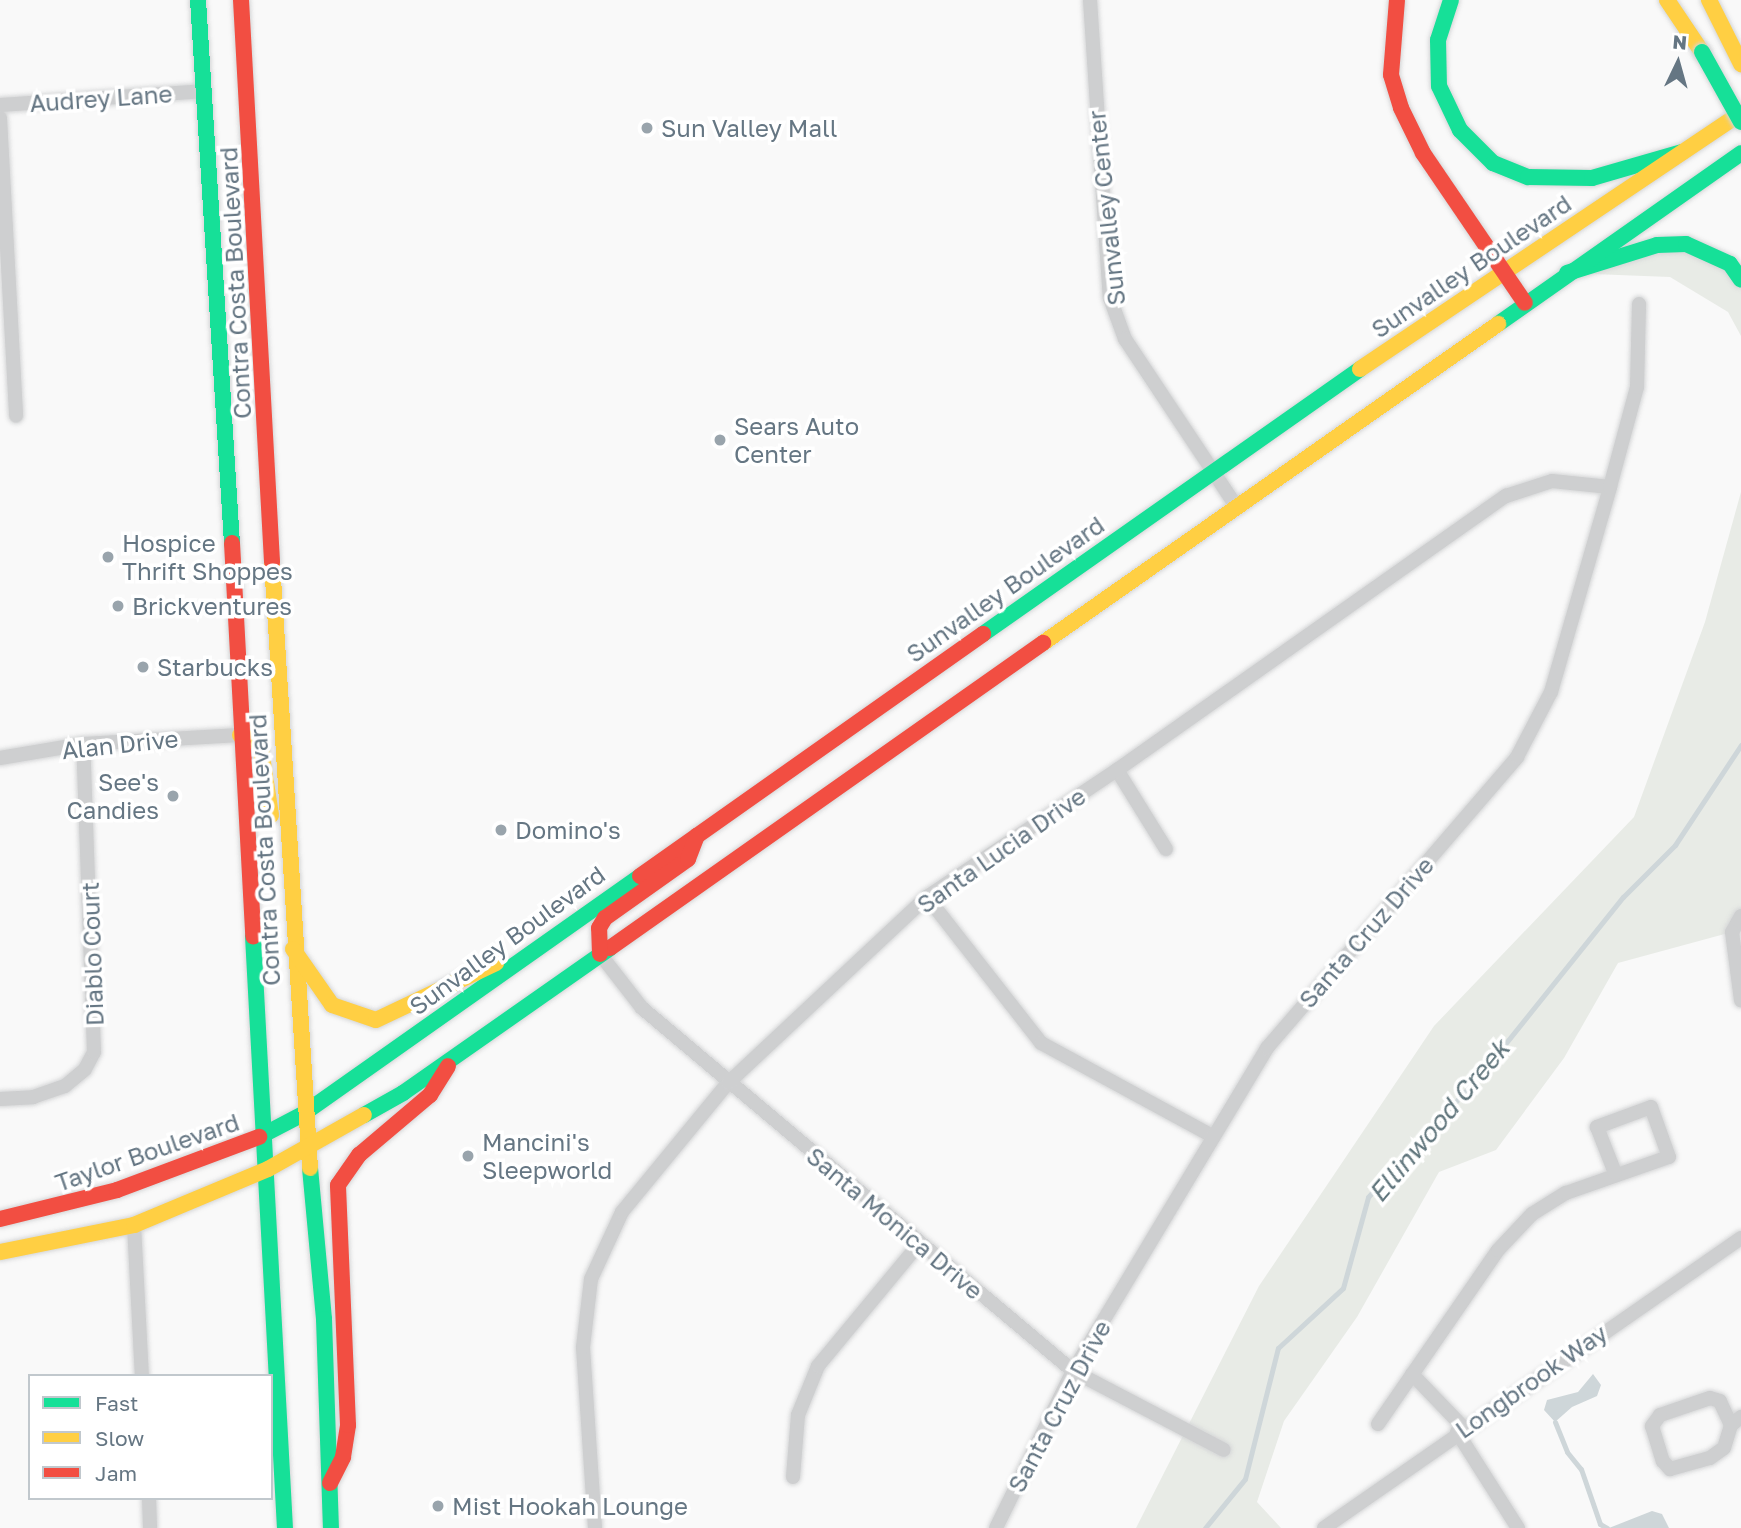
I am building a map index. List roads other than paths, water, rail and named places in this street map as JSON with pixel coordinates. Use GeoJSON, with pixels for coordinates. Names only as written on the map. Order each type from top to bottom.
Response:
{"type":"FeatureCollection","features":[{"type":"Feature","properties":{"kind":"main road","name":"Contra Costa Boulevard"},"geometry":{"type":"LineString","coordinates":[[198,0],[220,316],[240,734],[268,1169],[285,1528]]}},
{"type":"Feature","properties":{"kind":"main road","name":"Contra Costa Boulevard"},"geometry":{"type":"LineString","coordinates":[[241,0],[286,847],[303,1114],[324,1307],[331,1528]]}},
{"type":"Feature","properties":{"kind":"main road"},"geometry":{"type":"LineString","coordinates":[[1396,0],[1391,75],[1401,108],[1423,153],[1525,303]]}},
{"type":"Feature","properties":{"kind":"main road"},"geometry":{"type":"LineString","coordinates":[[1451,0],[1438,40],[1440,86],[1460,130],[1493,163],[1528,177],[1592,178],[1682,152]]}},
{"type":"Feature","properties":{"kind":"main road"},"geometry":{"type":"LineString","coordinates":[[1667,0],[1702,52],[1741,122]]}},
{"type":"Feature","properties":{"kind":"main road"},"geometry":{"type":"LineString","coordinates":[[1709,0],[1741,64]]}},
{"type":"Feature","properties":{"kind":"main road","name":"Sunvalley Boulevard"},"geometry":{"type":"LineString","coordinates":[[303,1114],[697,832],[1502,270],[1741,113]]}},
{"type":"Feature","properties":{"kind":"main road"},"geometry":{"type":"LineString","coordinates":[[0,1252],[134,1225],[268,1169],[308,1149],[403,1093],[1741,153]]}},
{"type":"Feature","properties":{"kind":"main road"},"geometry":{"type":"LineString","coordinates":[[1567,273],[1657,245],[1686,244],[1711,252],[1730,264],[1741,280]]}},
{"type":"Feature","properties":{"kind":"main road"},"geometry":{"type":"LineString","coordinates":[[240,734],[260,743],[271,813],[286,847]]}},
{"type":"Feature","properties":{"kind":"main road"},"geometry":{"type":"LineString","coordinates":[[600,954],[599,928],[605,918],[688,859],[695,850],[697,832]]}},
{"type":"Feature","properties":{"kind":"main road"},"geometry":{"type":"LineString","coordinates":[[293,949],[332,1005],[376,1020],[553,936]]}},
{"type":"Feature","properties":{"kind":"main road"},"geometry":{"type":"LineString","coordinates":[[330,1483],[343,1457],[348,1425],[338,1185],[365,1149],[430,1095],[454,1056]]}},
{"type":"Feature","properties":{"kind":"main road","name":"Taylor Boulevard"},"geometry":{"type":"LineString","coordinates":[[0,1219],[117,1190],[265,1133],[303,1114]]}},
{"type":"Feature","properties":{"kind":"street","name":"Sunvalley Center"},"geometry":{"type":"LineString","coordinates":[[1090,0],[1110,299],[1125,339],[1236,506]]}},
{"type":"Feature","properties":{"kind":"street","name":"Audrey Lane"},"geometry":{"type":"LineString","coordinates":[[0,105],[203,91]]}},
{"type":"Feature","properties":{"kind":"street"},"geometry":{"type":"LineString","coordinates":[[0,118],[16,416]]}},
{"type":"Feature","properties":{"kind":"street","name":"Santa Cruz Drive"},"geometry":{"type":"LineString","coordinates":[[996,1528],[1073,1371],[1267,1048],[1517,757],[1550,692],[1611,487],[1637,387],[1639,304]]}},
{"type":"Feature","properties":{"kind":"street","name":"Santa Lucia Drive"},"geometry":{"type":"LineString","coordinates":[[595,1528],[583,1347],[591,1279],[622,1212],[728,1083],[926,897],[1117,769],[1506,496],[1552,481],[1611,487]]}},
{"type":"Feature","properties":{"kind":"street","name":"Alan Drive"},"geometry":{"type":"LineString","coordinates":[[0,758],[83,744],[240,734]]}},
{"type":"Feature","properties":{"kind":"street","name":"Diablo Court"},"geometry":{"type":"LineString","coordinates":[[0,1099],[33,1097],[65,1086],[85,1069],[94,1052],[83,744]]}},
{"type":"Feature","properties":{"kind":"street"},"geometry":{"type":"LineString","coordinates":[[1117,769],[1166,849]]}},
{"type":"Feature","properties":{"kind":"street"},"geometry":{"type":"LineString","coordinates":[[926,897],[1041,1044],[1212,1136]]}},
{"type":"Feature","properties":{"kind":"street"},"geometry":{"type":"LineString","coordinates":[[1741,916],[1732,932],[1741,1000]]}},
{"type":"Feature","properties":{"kind":"street","name":"Santa Monica Drive"},"geometry":{"type":"LineString","coordinates":[[600,954],[642,1008],[1073,1371],[1224,1450]]}},
{"type":"Feature","properties":{"kind":"street"},"geometry":{"type":"LineString","coordinates":[[1378,1424],[1498,1250],[1532,1213],[1566,1193],[1615,1173],[1669,1157],[1651,1107],[1597,1127],[1615,1173]]}},
{"type":"Feature","properties":{"kind":"street"},"geometry":{"type":"LineString","coordinates":[[134,1225],[142,1374]]}},
{"type":"Feature","properties":{"kind":"street","name":"Longbrook Way"},"geometry":{"type":"LineString","coordinates":[[1324,1528],[1460,1430],[1741,1238]]}},
{"type":"Feature","properties":{"kind":"street"},"geometry":{"type":"LineString","coordinates":[[793,1476],[798,1415],[818,1366],[919,1244]]}},
{"type":"Feature","properties":{"kind":"street"},"geometry":{"type":"LineString","coordinates":[[1412,1374],[1460,1430],[1518,1528]]}},
{"type":"Feature","properties":{"kind":"street"},"geometry":{"type":"LineString","coordinates":[[1710,1398],[1720,1401],[1736,1421],[1724,1448],[1710,1458],[1670,1469],[1663,1461],[1652,1426],[1660,1415],[1710,1398]]}},
{"type":"Feature","properties":{"kind":"street"},"geometry":{"type":"LineString","coordinates":[[149,1500],[150,1528]]}},
{"type":"Feature","properties":{"kind":"waterway","name":"Ellinwood Creek"},"geometry":{"type":"LineString","coordinates":[[1205,1528],[1245,1479],[1278,1348],[1343,1288],[1368,1197],[1481,1074],[1623,897],[1675,845],[1741,745]]}},
{"type":"Feature","properties":{"kind":"waterway"},"geometry":{"type":"LineString","coordinates":[[1555,1422],[1567,1452],[1581,1469],[1600,1524],[1607,1528]]}},
{"type":"Feature","properties":{"kind":"place","name":"Sun Valley Mall"},"geometry":{"type":"Point","coordinates":[647,128]}},
{"type":"Feature","properties":{"kind":"place","name":"Sears Auto Center"},"geometry":{"type":"Point","coordinates":[720,440]}},
{"type":"Feature","properties":{"kind":"place","name":"Hospice Thrift Shoppes"},"geometry":{"type":"Point","coordinates":[108,557]}},
{"type":"Feature","properties":{"kind":"place","name":"Brickventures"},"geometry":{"type":"Point","coordinates":[118,606]}},
{"type":"Feature","properties":{"kind":"place","name":"Starbucks"},"geometry":{"type":"Point","coordinates":[143,667]}},
{"type":"Feature","properties":{"kind":"place","name":"See's Candies"},"geometry":{"type":"Point","coordinates":[173,796]}},
{"type":"Feature","properties":{"kind":"place","name":"Domino's"},"geometry":{"type":"Point","coordinates":[501,830]}},
{"type":"Feature","properties":{"kind":"place","name":"Mancini's Sleepworld"},"geometry":{"type":"Point","coordinates":[468,1156]}},
{"type":"Feature","properties":{"kind":"place","name":"Mist Hookah Lounge"},"geometry":{"type":"Point","coordinates":[438,1506]}}]}
